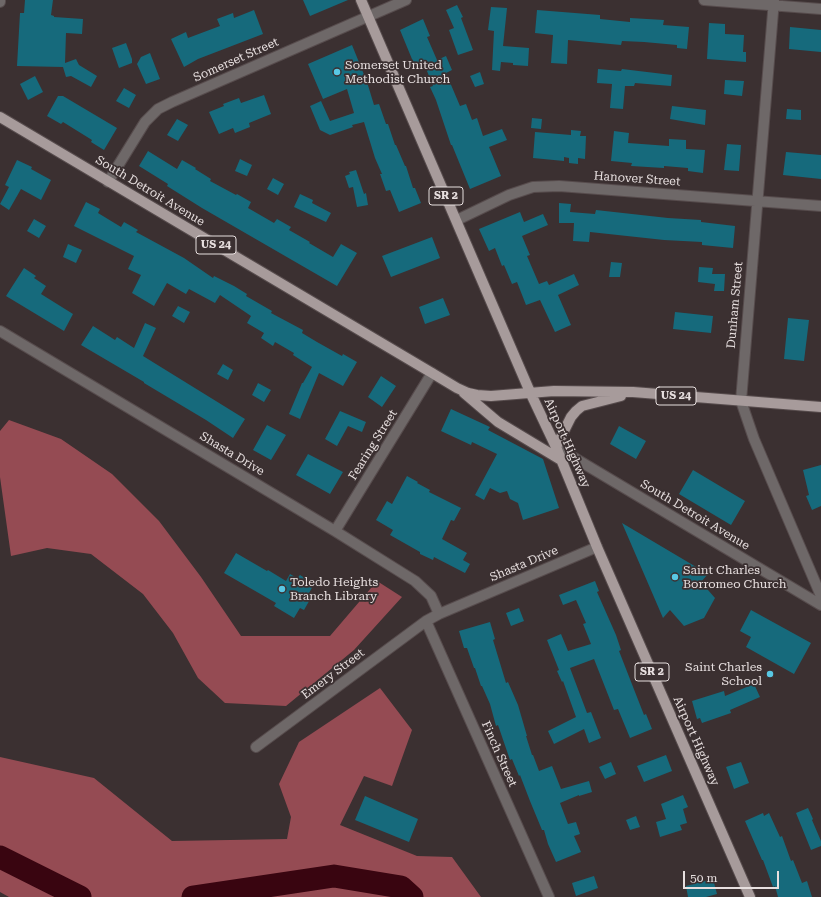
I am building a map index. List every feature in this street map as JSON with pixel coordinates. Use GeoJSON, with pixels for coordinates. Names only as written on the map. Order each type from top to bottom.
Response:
{"type":"FeatureCollection","features":[{"type":"Feature","properties":{"kind":"main road","name":"Airport Highway"},"geometry":{"type":"LineString","coordinates":[[361,0],[750,897]]}},
{"type":"Feature","properties":{"kind":"main road","name":"South Detroit Avenue"},"geometry":{"type":"LineString","coordinates":[[0,117],[432,373]]}},
{"type":"Feature","properties":{"kind":"main road","name":"US 24"},"geometry":{"type":"LineString","coordinates":[[432,373],[458,388],[477,395],[491,396],[554,390],[633,392],[821,408]]}},
{"type":"Feature","properties":{"kind":"main road"},"geometry":{"type":"LineString","coordinates":[[458,388],[498,422],[561,460]]}},
{"type":"Feature","properties":{"kind":"main road"},"geometry":{"type":"LineString","coordinates":[[556,447],[571,417],[582,406],[633,392]]}},
{"type":"Feature","properties":{"kind":"street","name":"Somerset Street"},"geometry":{"type":"LineString","coordinates":[[108,182],[145,122],[158,109],[406,0]]}},
{"type":"Feature","properties":{"kind":"street"},"geometry":{"type":"LineString","coordinates":[[704,0],[774,3],[821,9]]}},
{"type":"Feature","properties":{"kind":"street","name":"Dunham Street"},"geometry":{"type":"LineString","coordinates":[[774,3],[756,201],[741,401],[754,439],[821,596]]}},
{"type":"Feature","properties":{"kind":"street","name":"Hanover Street"},"geometry":{"type":"LineString","coordinates":[[457,220],[509,195],[533,187],[559,186],[821,206]]}},
{"type":"Feature","properties":{"kind":"street","name":"Shasta Drive"},"geometry":{"type":"LineString","coordinates":[[0,331],[335,531],[415,581],[431,596],[439,614]]}},
{"type":"Feature","properties":{"kind":"street","name":"Fearing Street"},"geometry":{"type":"LineString","coordinates":[[335,531],[432,373]]}},
{"type":"Feature","properties":{"kind":"street","name":"South Detroit Avenue"},"geometry":{"type":"LineString","coordinates":[[556,447],[821,604]]}},
{"type":"Feature","properties":{"kind":"street","name":"Shasta Drive"},"geometry":{"type":"LineString","coordinates":[[426,621],[439,614],[597,547]]}},
{"type":"Feature","properties":{"kind":"street","name":"Emery Street"},"geometry":{"type":"LineString","coordinates":[[256,748],[426,621]]}},
{"type":"Feature","properties":{"kind":"street","name":"Finch Street"},"geometry":{"type":"LineString","coordinates":[[426,621],[548,897]]}},
{"type":"Feature","properties":{"kind":"shaded area"},"geometry":{"type":"Polygon","coordinates":[[[9,420],[61,439],[112,474],[159,521],[201,577],[241,636],[330,636],[377,581],[402,597],[354,650],[286,706],[225,703],[198,678],[173,633],[143,594],[91,554],[47,548],[11,556],[0,477],[0,431],[9,420]]]}},
{"type":"Feature","properties":{"kind":"shaded area"},"geometry":{"type":"Polygon","coordinates":[[[380,688],[412,730],[392,786],[364,776],[340,825],[417,856],[452,857],[481,897],[9,897],[0,892],[0,757],[94,778],[172,841],[287,839],[291,817],[279,784],[299,742],[380,688]]]}},
{"type":"Feature","properties":{"kind":"building"},"geometry":{"type":"Polygon","coordinates":[[[25,0],[53,0],[51,15],[54,17],[83,19],[82,34],[66,33],[65,63],[76,59],[79,65],[97,76],[91,87],[71,76],[66,77],[63,67],[17,66],[20,13],[24,13],[25,0]]]}},
{"type":"Feature","properties":{"kind":"building"},"geometry":{"type":"Polygon","coordinates":[[[303,0],[348,0],[310,16],[303,0]]]}},
{"type":"Feature","properties":{"kind":"building"},"geometry":{"type":"Polygon","coordinates":[[[457,5],[463,17],[461,18],[473,50],[458,55],[449,30],[454,28],[446,10],[457,5]]]}},
{"type":"Feature","properties":{"kind":"building"},"geometry":{"type":"Polygon","coordinates":[[[491,7],[507,8],[503,46],[529,48],[528,66],[513,65],[513,63],[501,62],[500,71],[492,70],[494,31],[488,30],[491,7]]]}},
{"type":"Feature","properties":{"kind":"building"},"geometry":{"type":"Polygon","coordinates":[[[254,10],[263,34],[198,59],[184,67],[171,39],[186,32],[188,38],[220,26],[217,19],[233,13],[234,18],[254,10]]]}},
{"type":"Feature","properties":{"kind":"building"},"geometry":{"type":"Polygon","coordinates":[[[537,10],[600,15],[600,19],[630,22],[630,18],[664,20],[663,25],[689,27],[687,49],[677,48],[677,45],[644,42],[622,41],[621,45],[568,40],[567,64],[551,63],[553,35],[535,33],[537,10]]]}},
{"type":"Feature","properties":{"kind":"building"},"geometry":{"type":"Polygon","coordinates":[[[423,19],[430,36],[427,37],[437,60],[446,56],[452,70],[446,73],[460,106],[466,104],[472,120],[477,118],[483,136],[502,129],[507,140],[489,147],[501,176],[470,189],[451,145],[436,100],[430,87],[433,86],[423,61],[414,64],[400,30],[423,19]]]}},
{"type":"Feature","properties":{"kind":"building"},"geometry":{"type":"Polygon","coordinates":[[[709,23],[725,24],[725,34],[744,35],[743,52],[746,52],[746,62],[707,59],[709,23]]]}},
{"type":"Feature","properties":{"kind":"building"},"geometry":{"type":"Polygon","coordinates":[[[790,27],[821,30],[821,52],[789,49],[790,27]]]}},
{"type":"Feature","properties":{"kind":"building"},"geometry":{"type":"Polygon","coordinates":[[[126,43],[132,63],[119,68],[112,48],[126,43]]]}},
{"type":"Feature","properties":{"kind":"building"},"geometry":{"type":"Polygon","coordinates":[[[352,45],[367,82],[374,105],[379,104],[395,145],[406,166],[413,188],[415,188],[421,203],[399,212],[390,190],[386,191],[380,174],[382,174],[375,158],[364,122],[352,125],[353,127],[330,135],[320,130],[310,106],[321,101],[330,121],[354,113],[347,89],[323,99],[308,64],[352,45]]]}},
{"type":"Feature","properties":{"kind":"building"},"geometry":{"type":"Polygon","coordinates":[[[150,53],[160,79],[146,84],[137,64],[141,57],[150,53]]]}},
{"type":"Feature","properties":{"kind":"building"},"geometry":{"type":"Polygon","coordinates":[[[598,69],[621,71],[622,69],[672,75],[671,86],[635,83],[634,86],[625,86],[623,109],[610,108],[612,84],[597,83],[598,69]]]}},
{"type":"Feature","properties":{"kind":"building"},"geometry":{"type":"Polygon","coordinates":[[[480,72],[484,84],[475,87],[470,76],[480,72]]]}},
{"type":"Feature","properties":{"kind":"building"},"geometry":{"type":"Polygon","coordinates":[[[35,76],[43,92],[28,100],[20,84],[35,76]]]}},
{"type":"Feature","properties":{"kind":"building"},"geometry":{"type":"Polygon","coordinates":[[[725,80],[744,81],[742,96],[724,94],[725,80]]]}},
{"type":"Feature","properties":{"kind":"building"},"geometry":{"type":"Polygon","coordinates":[[[124,88],[136,95],[129,108],[116,101],[124,88]]]}},
{"type":"Feature","properties":{"kind":"building"},"geometry":{"type":"Polygon","coordinates":[[[264,95],[271,114],[249,123],[250,127],[235,133],[233,128],[219,134],[209,112],[224,106],[223,104],[239,98],[241,103],[264,95]]]}},
{"type":"Feature","properties":{"kind":"building"},"geometry":{"type":"Polygon","coordinates":[[[58,96],[63,96],[117,128],[104,150],[91,142],[92,140],[63,122],[61,124],[47,116],[58,96]]]}},
{"type":"Feature","properties":{"kind":"building"},"geometry":{"type":"Polygon","coordinates":[[[672,106],[706,110],[705,125],[670,119],[672,106]]]}},
{"type":"Feature","properties":{"kind":"building"},"geometry":{"type":"Polygon","coordinates":[[[787,109],[801,110],[801,120],[786,119],[787,109]]]}},
{"type":"Feature","properties":{"kind":"building"},"geometry":{"type":"Polygon","coordinates":[[[532,118],[542,119],[541,129],[531,128],[532,118]]]}},
{"type":"Feature","properties":{"kind":"building"},"geometry":{"type":"Polygon","coordinates":[[[177,119],[188,125],[178,141],[167,135],[177,119]]]}},
{"type":"Feature","properties":{"kind":"building"},"geometry":{"type":"Polygon","coordinates":[[[571,130],[581,131],[580,136],[586,136],[585,159],[578,158],[578,164],[569,163],[569,158],[564,157],[564,161],[533,158],[535,132],[571,135],[571,130]]]}},
{"type":"Feature","properties":{"kind":"building"},"geometry":{"type":"Polygon","coordinates":[[[614,131],[629,133],[628,143],[669,146],[669,139],[686,140],[686,149],[705,150],[703,173],[688,171],[688,168],[631,166],[632,163],[611,161],[614,131]]]}},
{"type":"Feature","properties":{"kind":"building"},"geometry":{"type":"Polygon","coordinates":[[[727,144],[741,145],[739,171],[724,170],[727,144]]]}},
{"type":"Feature","properties":{"kind":"building"},"geometry":{"type":"Polygon","coordinates":[[[148,151],[177,169],[182,160],[196,168],[195,169],[211,179],[210,181],[251,202],[248,208],[274,223],[277,219],[291,227],[289,230],[333,257],[341,244],[357,253],[337,286],[202,208],[139,166],[148,151]]]}},
{"type":"Feature","properties":{"kind":"building"},"geometry":{"type":"Polygon","coordinates":[[[786,152],[821,155],[821,179],[783,175],[786,152]]]}},
{"type":"Feature","properties":{"kind":"building"},"geometry":{"type":"Polygon","coordinates":[[[240,159],[252,165],[247,176],[235,171],[240,159]]]}},
{"type":"Feature","properties":{"kind":"building"},"geometry":{"type":"Polygon","coordinates":[[[17,160],[32,167],[31,169],[51,180],[41,200],[21,189],[9,210],[0,204],[9,187],[5,185],[17,160]]]}},
{"type":"Feature","properties":{"kind":"building"},"geometry":{"type":"Polygon","coordinates":[[[356,170],[364,194],[366,193],[368,205],[357,207],[353,187],[349,188],[345,176],[350,174],[349,172],[356,170]]]}},
{"type":"Feature","properties":{"kind":"building"},"geometry":{"type":"Polygon","coordinates":[[[273,178],[284,184],[278,195],[267,189],[273,178]]]}},
{"type":"Feature","properties":{"kind":"building"},"geometry":{"type":"Polygon","coordinates":[[[300,194],[313,200],[312,203],[331,213],[326,222],[294,207],[300,194]]]}},
{"type":"Feature","properties":{"kind":"building"},"geometry":{"type":"Polygon","coordinates":[[[86,202],[100,209],[98,213],[121,227],[124,222],[138,230],[136,232],[184,258],[213,278],[214,276],[247,294],[246,296],[272,311],[271,313],[303,330],[302,333],[342,356],[343,354],[357,362],[343,386],[319,373],[300,419],[289,414],[302,383],[312,367],[293,355],[294,353],[275,342],[273,346],[261,338],[264,333],[247,323],[251,316],[220,295],[215,303],[189,289],[186,294],[167,283],[154,306],[132,293],[141,275],[128,269],[134,256],[74,226],[86,202]]]}},
{"type":"Feature","properties":{"kind":"building"},"geometry":{"type":"Polygon","coordinates":[[[559,203],[571,204],[570,212],[595,214],[596,210],[701,220],[701,222],[735,226],[733,248],[702,245],[702,242],[664,240],[590,232],[589,242],[573,241],[574,223],[559,223],[559,203]]]}},
{"type":"Feature","properties":{"kind":"building"},"geometry":{"type":"Polygon","coordinates":[[[520,212],[524,222],[543,214],[548,225],[522,236],[530,255],[527,256],[539,284],[547,281],[549,285],[574,274],[579,285],[558,295],[571,325],[555,332],[540,300],[526,305],[517,282],[512,284],[504,265],[502,266],[495,248],[489,251],[479,229],[520,212]]]}},
{"type":"Feature","properties":{"kind":"building"},"geometry":{"type":"Polygon","coordinates":[[[34,219],[46,226],[39,238],[27,231],[34,219]]]}},
{"type":"Feature","properties":{"kind":"building"},"geometry":{"type":"Polygon","coordinates":[[[432,237],[440,258],[391,277],[382,256],[432,237]]]}},
{"type":"Feature","properties":{"kind":"building"},"geometry":{"type":"Polygon","coordinates":[[[68,244],[82,250],[76,263],[63,257],[68,244]]]}},
{"type":"Feature","properties":{"kind":"building"},"geometry":{"type":"Polygon","coordinates":[[[611,262],[622,263],[620,277],[609,277],[611,262]]]}},
{"type":"Feature","properties":{"kind":"building"},"geometry":{"type":"Polygon","coordinates":[[[699,267],[713,268],[712,274],[725,274],[724,291],[714,291],[715,284],[698,282],[699,267]]]}},
{"type":"Feature","properties":{"kind":"building"},"geometry":{"type":"Polygon","coordinates":[[[24,268],[36,276],[34,278],[46,286],[41,294],[73,314],[64,331],[6,296],[24,268]]]}},
{"type":"Feature","properties":{"kind":"building"},"geometry":{"type":"Polygon","coordinates":[[[443,298],[450,315],[425,324],[419,307],[443,298]]]}},
{"type":"Feature","properties":{"kind":"building"},"geometry":{"type":"Polygon","coordinates":[[[178,306],[190,312],[184,323],[172,316],[178,306]]]}},
{"type":"Feature","properties":{"kind":"building"},"geometry":{"type":"Polygon","coordinates":[[[675,312],[713,316],[711,333],[673,329],[675,312]]]}},
{"type":"Feature","properties":{"kind":"building"},"geometry":{"type":"Polygon","coordinates":[[[788,318],[809,320],[804,361],[784,359],[788,318]]]}},
{"type":"Feature","properties":{"kind":"building"},"geometry":{"type":"Polygon","coordinates":[[[145,323],[156,328],[143,356],[245,419],[233,438],[144,382],[81,345],[93,326],[115,340],[117,337],[134,348],[145,323]]]}},
{"type":"Feature","properties":{"kind":"building"},"geometry":{"type":"Polygon","coordinates":[[[223,364],[233,370],[228,380],[217,374],[223,364]]]}},
{"type":"Feature","properties":{"kind":"building"},"geometry":{"type":"Polygon","coordinates":[[[381,376],[396,386],[382,407],[368,397],[381,376]]]}},
{"type":"Feature","properties":{"kind":"building"},"geometry":{"type":"Polygon","coordinates":[[[258,383],[271,390],[264,402],[252,395],[258,383]]]}},
{"type":"Feature","properties":{"kind":"building"},"geometry":{"type":"Polygon","coordinates":[[[451,409],[490,427],[488,430],[543,459],[559,508],[523,520],[518,503],[510,499],[507,491],[500,493],[490,488],[484,500],[475,495],[497,454],[472,442],[471,445],[441,431],[451,409]]]}},
{"type":"Feature","properties":{"kind":"building"},"geometry":{"type":"Polygon","coordinates":[[[340,411],[366,422],[362,432],[348,426],[337,446],[325,439],[340,411]]]}},
{"type":"Feature","properties":{"kind":"building"},"geometry":{"type":"Polygon","coordinates":[[[267,425],[286,435],[271,460],[253,450],[267,425]]]}},
{"type":"Feature","properties":{"kind":"building"},"geometry":{"type":"Polygon","coordinates":[[[619,426],[646,441],[636,459],[610,444],[619,426]]]}},
{"type":"Feature","properties":{"kind":"building"},"geometry":{"type":"Polygon","coordinates":[[[308,454],[343,472],[330,494],[296,475],[308,454]]]}},
{"type":"Feature","properties":{"kind":"building"},"geometry":{"type":"Polygon","coordinates":[[[821,465],[821,506],[812,510],[806,496],[809,495],[803,470],[821,465]]]}},
{"type":"Feature","properties":{"kind":"building"},"geometry":{"type":"Polygon","coordinates":[[[693,470],[745,501],[731,525],[679,494],[693,470]]]}},
{"type":"Feature","properties":{"kind":"building"},"geometry":{"type":"Polygon","coordinates":[[[407,476],[430,490],[429,492],[461,508],[454,521],[451,520],[442,539],[467,553],[463,560],[470,564],[465,573],[434,557],[433,560],[420,554],[420,552],[390,535],[393,530],[376,520],[387,501],[392,504],[407,476]]]}},
{"type":"Feature","properties":{"kind":"building","name":"Saint Charles Borromeo Church"},"geometry":{"type":"Polygon","coordinates":[[[622,523],[708,574],[701,582],[715,598],[704,618],[684,626],[670,610],[663,618],[622,523]]]}},
{"type":"Feature","properties":{"kind":"building","name":"Toledo Heights Branch Library"},"geometry":{"type":"Polygon","coordinates":[[[236,553],[286,581],[290,574],[297,578],[300,575],[314,584],[308,595],[312,596],[304,610],[300,608],[294,618],[274,606],[276,603],[224,573],[236,553]]]}},
{"type":"Feature","properties":{"kind":"building"},"geometry":{"type":"Polygon","coordinates":[[[595,581],[599,591],[597,592],[616,635],[621,650],[619,651],[644,715],[646,714],[652,729],[630,738],[618,709],[614,710],[594,659],[570,668],[587,713],[591,712],[601,738],[589,743],[584,729],[554,744],[548,731],[576,717],[563,681],[562,682],[557,671],[559,670],[547,640],[561,634],[568,651],[591,644],[583,624],[586,623],[576,600],[563,605],[559,595],[595,581]]]}},
{"type":"Feature","properties":{"kind":"building"},"geometry":{"type":"Polygon","coordinates":[[[519,608],[524,621],[511,626],[506,613],[519,608]]]}},
{"type":"Feature","properties":{"kind":"building"},"geometry":{"type":"Polygon","coordinates":[[[751,610],[811,643],[794,674],[746,647],[751,637],[740,631],[751,610]]]}},
{"type":"Feature","properties":{"kind":"building"},"geometry":{"type":"Polygon","coordinates":[[[490,622],[495,639],[493,640],[506,683],[508,682],[518,705],[532,755],[539,771],[552,766],[561,789],[589,781],[592,792],[579,795],[560,803],[568,824],[576,822],[580,834],[574,836],[581,852],[556,862],[520,775],[519,776],[512,759],[510,760],[498,725],[496,726],[490,704],[481,686],[467,648],[464,648],[459,631],[490,622]]]}},
{"type":"Feature","properties":{"kind":"building"},"geometry":{"type":"Polygon","coordinates":[[[754,684],[760,697],[730,710],[731,713],[702,723],[700,718],[697,719],[692,701],[724,691],[725,696],[754,684]]]}},
{"type":"Feature","properties":{"kind":"building"},"geometry":{"type":"Polygon","coordinates":[[[666,755],[672,771],[644,782],[637,766],[666,755]]]}},
{"type":"Feature","properties":{"kind":"building"},"geometry":{"type":"Polygon","coordinates":[[[611,762],[616,774],[605,779],[599,767],[611,762]]]}},
{"type":"Feature","properties":{"kind":"building"},"geometry":{"type":"Polygon","coordinates":[[[741,762],[749,783],[734,789],[726,767],[741,762]]]}},
{"type":"Feature","properties":{"kind":"building"},"geometry":{"type":"Polygon","coordinates":[[[683,795],[688,807],[683,809],[687,823],[680,825],[682,830],[660,837],[656,822],[666,819],[661,804],[683,795]]]}},
{"type":"Feature","properties":{"kind":"building"},"geometry":{"type":"Polygon","coordinates":[[[365,796],[418,819],[409,842],[355,820],[365,796]]]}},
{"type":"Feature","properties":{"kind":"building"},"geometry":{"type":"Polygon","coordinates":[[[808,808],[821,841],[821,846],[811,850],[796,813],[808,808]]]}},
{"type":"Feature","properties":{"kind":"building"},"geometry":{"type":"Polygon","coordinates":[[[763,813],[764,816],[769,813],[780,837],[782,836],[791,861],[793,860],[802,883],[807,881],[812,897],[778,897],[775,886],[773,887],[763,860],[745,821],[763,813]]]}},
{"type":"Feature","properties":{"kind":"building"},"geometry":{"type":"Polygon","coordinates":[[[636,816],[640,827],[630,830],[626,820],[636,816]]]}},
{"type":"Feature","properties":{"kind":"building"},"geometry":{"type":"Polygon","coordinates":[[[594,876],[598,888],[576,896],[572,883],[594,876]]]}},
{"type":"Feature","properties":{"kind":"building"},"geometry":{"type":"Polygon","coordinates":[[[713,879],[717,894],[706,897],[688,897],[686,886],[713,879]]]}},
{"type":"Feature","properties":{"kind":"waterway"},"geometry":{"type":"LineString","coordinates":[[0,857],[80,897]]}},
{"type":"Feature","properties":{"kind":"waterway"},"geometry":{"type":"LineString","coordinates":[[193,897],[334,876],[401,887],[412,897]]}},
{"type":"Feature","properties":{"kind":"place","name":"Somerset United Methodist Church"},"geometry":{"type":"Point","coordinates":[337,72]}},
{"type":"Feature","properties":{"kind":"place","name":"Saint Charles Borromeo Church"},"geometry":{"type":"Point","coordinates":[675,577]}},
{"type":"Feature","properties":{"kind":"place","name":"Toledo Heights Branch Library"},"geometry":{"type":"Point","coordinates":[282,589]}},
{"type":"Feature","properties":{"kind":"place","name":"Saint Charles School"},"geometry":{"type":"Point","coordinates":[770,674]}}]}
